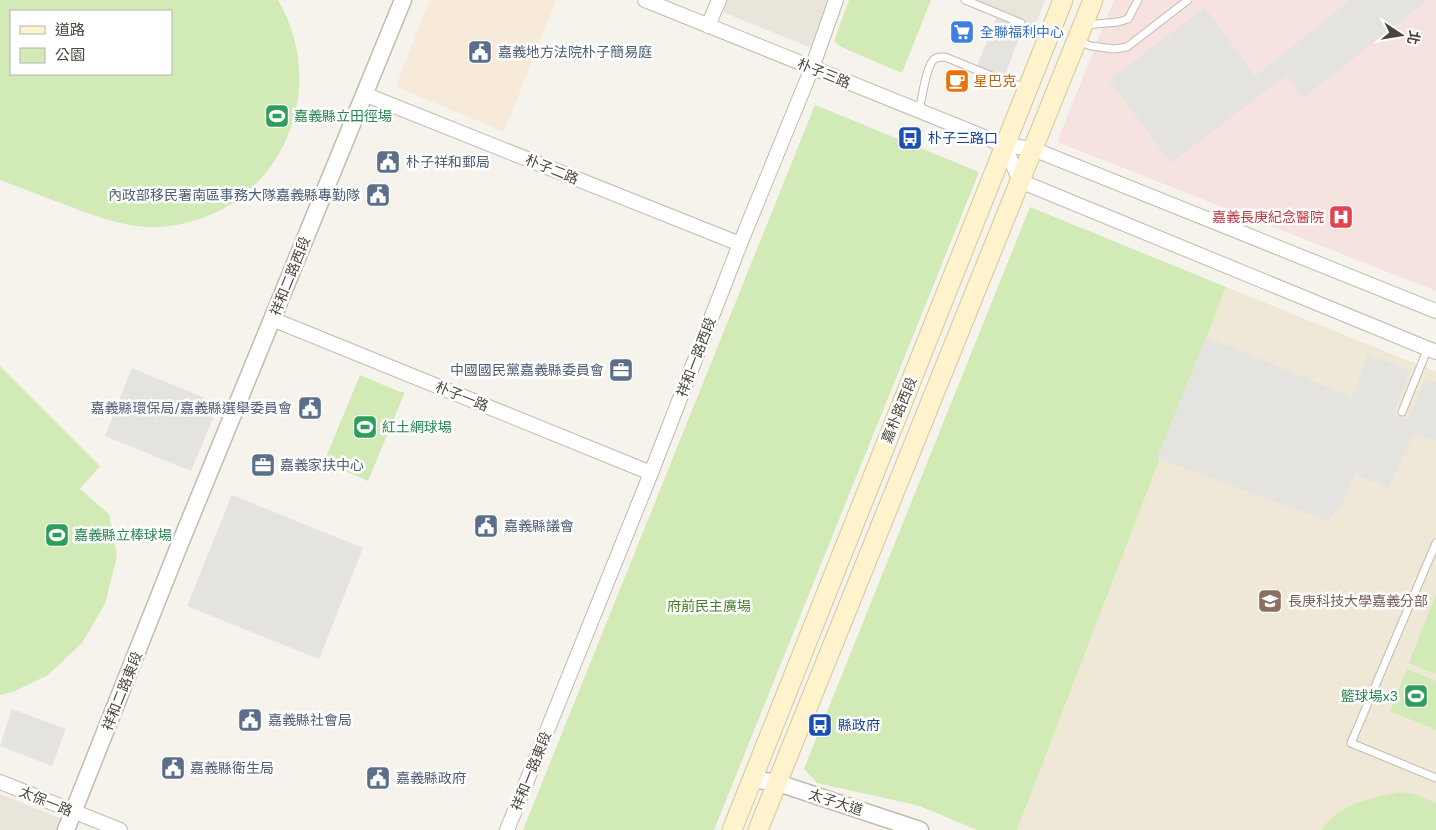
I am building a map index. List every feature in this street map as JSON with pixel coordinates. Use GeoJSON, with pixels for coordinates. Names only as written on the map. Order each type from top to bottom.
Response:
{"type":"FeatureCollection","features":[{"type":"Feature","properties":{"kind":"main road","name":"嘉朴路西段"},"geometry":{"type":"LineString","coordinates":[[734,825],[1063,0]]}},
{"type":"Feature","properties":{"kind":"main road","name":"嘉朴路西段"},"geometry":{"type":"LineString","coordinates":[[761,829],[1093,0]]}},
{"type":"Feature","properties":{"kind":"street","name":"祥和二路西段"},"geometry":{"type":"LineString","coordinates":[[177,551],[402,0]]}},
{"type":"Feature","properties":{"kind":"street","name":"朴子三路"},"geometry":{"type":"LineString","coordinates":[[645,0],[1004,145],[1033,149],[1436,311]]}},
{"type":"Feature","properties":{"kind":"street"},"geometry":{"type":"LineString","coordinates":[[708,26],[719,0]]}},
{"type":"Feature","properties":{"kind":"street","name":"祥和一路西段"},"geometry":{"type":"LineString","coordinates":[[554,713],[812,68],[836,0]]}},
{"type":"Feature","properties":{"kind":"street","name":"朴子二路"},"geometry":{"type":"LineString","coordinates":[[364,94],[740,244]]}},
{"type":"Feature","properties":{"kind":"street"},"geometry":{"type":"LineString","coordinates":[[1004,145],[1020,181],[1432,350]]}},
{"type":"Feature","properties":{"kind":"street","name":"朴子一路"},"geometry":{"type":"LineString","coordinates":[[272,319],[651,473]]}},
{"type":"Feature","properties":{"kind":"street","name":"祥和二路東段"},"geometry":{"type":"LineString","coordinates":[[66,830],[177,551]]}},
{"type":"Feature","properties":{"kind":"street","name":"祥和一路東段"},"geometry":{"type":"LineString","coordinates":[[507,830],[554,713]]}},
{"type":"Feature","properties":{"kind":"street","name":"太子大道"},"geometry":{"type":"LineString","coordinates":[[752,780],[778,783],[920,830]]}},
{"type":"Feature","properties":{"kind":"street","name":"太保一路"},"geometry":{"type":"LineString","coordinates":[[0,782],[120,830]]}},
{"type":"Feature","properties":{"kind":"street"},"geometry":{"type":"LineString","coordinates":[[734,825],[761,829]]}},
{"type":"Feature","properties":{"kind":"lane"},"geometry":{"type":"LineString","coordinates":[[965,0],[1021,23]]}},
{"type":"Feature","properties":{"kind":"lane"},"geometry":{"type":"LineString","coordinates":[[1138,0],[1128,19],[1079,33],[1091,46],[1114,49],[1127,47],[1188,0]]}},
{"type":"Feature","properties":{"kind":"lane"},"geometry":{"type":"LineString","coordinates":[[919,111],[929,68],[932,61],[937,57],[944,57],[1009,83],[1028,87]]}},
{"type":"Feature","properties":{"kind":"lane"},"geometry":{"type":"LineString","coordinates":[[1402,412],[1432,350]]}},
{"type":"Feature","properties":{"kind":"lane"},"geometry":{"type":"LineString","coordinates":[[1436,543],[1351,743],[1436,778]]}},
{"type":"Feature","properties":{"kind":"shaded area"},"geometry":{"type":"Polygon","coordinates":[[[430,0],[556,0],[504,132],[399,88],[397,83],[430,0]]]}},
{"type":"Feature","properties":{"kind":"shaded area"},"geometry":{"type":"Polygon","coordinates":[[[719,0],[836,0],[819,51],[715,9],[719,0]]]}},
{"type":"Feature","properties":{"kind":"shaded area"},"geometry":{"type":"Polygon","coordinates":[[[973,0],[1045,0],[1035,26],[973,0]]]}},
{"type":"Feature","properties":{"kind":"shaded area","name":"嘉義長庚紀念醫院"},"geometry":{"type":"Polygon","coordinates":[[[1114,0],[1436,0],[1436,291],[1057,142],[1114,0]]]}},
{"type":"Feature","properties":{"kind":"shaded area"},"geometry":{"type":"Polygon","coordinates":[[[1350,0],[1428,0],[1303,98],[1287,75],[1171,163],[1109,80],[1205,7],[1255,76],[1350,0]]]}},
{"type":"Feature","properties":{"kind":"shaded area"},"geometry":{"type":"Polygon","coordinates":[[[996,18],[1023,29],[1004,77],[977,66],[996,18]]]}},
{"type":"Feature","properties":{"kind":"shaded area","name":"長庚科技大學嘉義分部"},"geometry":{"type":"Polygon","coordinates":[[[1226,287],[1436,372],[1436,830],[1017,830],[1226,287]]]}},
{"type":"Feature","properties":{"kind":"shaded area"},"geometry":{"type":"Polygon","coordinates":[[[1206,337],[1352,397],[1368,354],[1410,371],[1393,413],[1408,420],[1425,379],[1436,383],[1436,441],[1414,433],[1388,488],[1355,475],[1343,503],[1328,521],[1157,458],[1206,337]]]}},
{"type":"Feature","properties":{"kind":"shaded area"},"geometry":{"type":"Polygon","coordinates":[[[132,368],[219,404],[191,471],[105,436],[132,368]]]}},
{"type":"Feature","properties":{"kind":"shaded area"},"geometry":{"type":"Polygon","coordinates":[[[232,495],[363,548],[319,659],[187,606],[232,495]]]}},
{"type":"Feature","properties":{"kind":"shaded area"},"geometry":{"type":"Polygon","coordinates":[[[12,709],[66,729],[52,766],[0,746],[12,709]]]}},
{"type":"Feature","properties":{"kind":"shaded area"},"geometry":{"type":"Polygon","coordinates":[[[0,794],[65,820],[61,830],[0,830],[0,794]]]}},
{"type":"Feature","properties":{"kind":"green space"},"geometry":{"type":"Polygon","coordinates":[[[0,0],[278,0],[294,39],[299,78],[294,117],[280,152],[257,183],[227,207],[190,222],[148,227],[138,226],[118,223],[0,180],[0,0]]]}},
{"type":"Feature","properties":{"kind":"green space"},"geometry":{"type":"Polygon","coordinates":[[[849,0],[931,0],[902,73],[841,47],[834,41],[849,0]]]}},
{"type":"Feature","properties":{"kind":"green space","name":"府前民主廣場"},"geometry":{"type":"Polygon","coordinates":[[[815,105],[979,172],[714,830],[523,830],[815,105]]]}},
{"type":"Feature","properties":{"kind":"green space"},"geometry":{"type":"Polygon","coordinates":[[[1030,207],[1226,287],[1017,830],[977,830],[920,806],[817,783],[804,769],[1030,207]]]}},
{"type":"Feature","properties":{"kind":"green space","name":"嘉義縣立棒球場"},"geometry":{"type":"Polygon","coordinates":[[[0,366],[100,466],[80,489],[109,514],[117,556],[105,604],[82,643],[48,675],[13,692],[0,695],[0,366]]]}},
{"type":"Feature","properties":{"kind":"green space","name":"紅土網球場"},"geometry":{"type":"Polygon","coordinates":[[[360,375],[400,392],[405,392],[368,481],[324,462],[360,375]]]}},
{"type":"Feature","properties":{"kind":"green space"},"geometry":{"type":"Polygon","coordinates":[[[1436,594],[1436,674],[1409,663],[1436,594]]]}},
{"type":"Feature","properties":{"kind":"green space","name":"籃球場x3"},"geometry":{"type":"Polygon","coordinates":[[[1407,669],[1436,681],[1436,730],[1390,711],[1407,669]]]}},
{"type":"Feature","properties":{"kind":"green space"},"geometry":{"type":"Polygon","coordinates":[[[1401,792],[1414,794],[1436,803],[1436,830],[1322,830],[1329,821],[1346,808],[1368,799],[1401,792]]]}},
{"type":"Feature","properties":{"kind":"place","name":"全聯福利中心"},"geometry":{"type":"Point","coordinates":[962,32]}},
{"type":"Feature","properties":{"kind":"place","name":"嘉義地方法院朴子簡易庭"},"geometry":{"type":"Point","coordinates":[480,52]}},
{"type":"Feature","properties":{"kind":"place","name":"星巴克"},"geometry":{"type":"Point","coordinates":[957,81]}},
{"type":"Feature","properties":{"kind":"place","name":"嘉義縣立田徑場"},"geometry":{"type":"Point","coordinates":[277,116]}},
{"type":"Feature","properties":{"kind":"place","name":"朴子三路口"},"geometry":{"type":"Point","coordinates":[910,138]}},
{"type":"Feature","properties":{"kind":"place","name":"朴子祥和郵局"},"geometry":{"type":"Point","coordinates":[388,162]}},
{"type":"Feature","properties":{"kind":"place","name":"內政部移民署南區事務大隊嘉義縣專勤隊"},"geometry":{"type":"Point","coordinates":[378,195]}},
{"type":"Feature","properties":{"kind":"place","name":"嘉義長庚紀念醫院"},"geometry":{"type":"Point","coordinates":[1341,217]}},
{"type":"Feature","properties":{"kind":"place","name":"中國國民黨嘉義縣委員會"},"geometry":{"type":"Point","coordinates":[621,370]}},
{"type":"Feature","properties":{"kind":"place","name":"嘉義縣環保局/嘉義縣選舉委員會"},"geometry":{"type":"Point","coordinates":[310,408]}},
{"type":"Feature","properties":{"kind":"place","name":"紅土網球場"},"geometry":{"type":"Point","coordinates":[365,427]}},
{"type":"Feature","properties":{"kind":"place","name":"嘉義家扶中心"},"geometry":{"type":"Point","coordinates":[263,465]}},
{"type":"Feature","properties":{"kind":"place","name":"嘉義縣議會"},"geometry":{"type":"Point","coordinates":[486,526]}},
{"type":"Feature","properties":{"kind":"place","name":"嘉義縣立棒球場"},"geometry":{"type":"Point","coordinates":[57,535]}},
{"type":"Feature","properties":{"kind":"place","name":"長庚科技大學嘉義分部"},"geometry":{"type":"Point","coordinates":[1270,601]}},
{"type":"Feature","properties":{"kind":"place","name":"籃球場x3"},"geometry":{"type":"Point","coordinates":[1416,696]}},
{"type":"Feature","properties":{"kind":"place","name":"嘉義縣社會局"},"geometry":{"type":"Point","coordinates":[250,720]}},
{"type":"Feature","properties":{"kind":"place","name":"縣政府"},"geometry":{"type":"Point","coordinates":[820,725]}},
{"type":"Feature","properties":{"kind":"place","name":"嘉義縣衛生局"},"geometry":{"type":"Point","coordinates":[173,768]}},
{"type":"Feature","properties":{"kind":"place","name":"嘉義縣政府"},"geometry":{"type":"Point","coordinates":[378,778]}}]}
